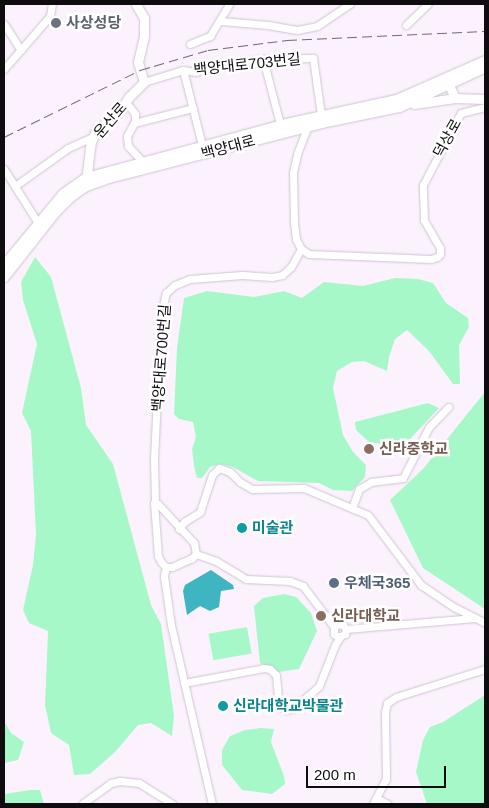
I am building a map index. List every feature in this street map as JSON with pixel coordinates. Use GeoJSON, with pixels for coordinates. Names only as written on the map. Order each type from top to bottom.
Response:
{"type":"FeatureCollection","features":[{"type":"Feature","properties":{"kind":"main road"},"geometry":{"type":"LineString","coordinates":[[136,4],[144,18],[144,36],[138,62],[144,82]]}},
{"type":"Feature","properties":{"kind":"main road","name":"백양대로"},"geometry":{"type":"LineString","coordinates":[[4,277],[56,211],[86,182],[105,179],[309,122],[321,115],[396,99],[485,60]]}},
{"type":"Feature","properties":{"kind":"main road","name":"백양대로"},"geometry":{"type":"LineString","coordinates":[[4,264],[63,193],[86,182],[142,161],[280,124],[309,122],[399,107],[485,67]]}},
{"type":"Feature","properties":{"kind":"main road","name":"운산로"},"geometry":{"type":"LineString","coordinates":[[86,182],[93,137],[102,123],[122,108],[144,82]]}},
{"type":"Feature","properties":{"kind":"main road","name":"덕상로"},"geometry":{"type":"LineString","coordinates":[[449,85],[455,98],[485,99]]}},
{"type":"Feature","properties":{"kind":"main road"},"geometry":{"type":"LineString","coordinates":[[399,107],[455,98]]}},
{"type":"Feature","properties":{"kind":"street"},"geometry":{"type":"LineString","coordinates":[[4,69],[50,16],[52,4]]}},
{"type":"Feature","properties":{"kind":"street"},"geometry":{"type":"LineString","coordinates":[[140,4],[147,18]]}},
{"type":"Feature","properties":{"kind":"street"},"geometry":{"type":"LineString","coordinates":[[190,44],[210,36],[221,21],[229,4]]}},
{"type":"Feature","properties":{"kind":"street"},"geometry":{"type":"LineString","coordinates":[[221,21],[268,25],[297,30],[318,26],[350,4]]}},
{"type":"Feature","properties":{"kind":"street"},"geometry":{"type":"LineString","coordinates":[[406,25],[428,4]]}},
{"type":"Feature","properties":{"kind":"street"},"geometry":{"type":"LineString","coordinates":[[4,24],[21,50]]}},
{"type":"Feature","properties":{"kind":"street","name":"백양대로703번길"},"geometry":{"type":"LineString","coordinates":[[144,82],[183,70],[196,72],[207,68],[263,59],[313,58],[321,115]]}},
{"type":"Feature","properties":{"kind":"street"},"geometry":{"type":"LineString","coordinates":[[263,59],[280,124]]}},
{"type":"Feature","properties":{"kind":"street","name":"백양대로703번길"},"geometry":{"type":"LineString","coordinates":[[183,70],[193,108]]}},
{"type":"Feature","properties":{"kind":"street"},"geometry":{"type":"LineString","coordinates":[[126,102],[135,114],[134,124],[127,136],[128,146],[142,161]]}},
{"type":"Feature","properties":{"kind":"street","name":"덕상로"},"geometry":{"type":"LineString","coordinates":[[301,249],[310,254],[431,259],[437,257],[440,254],[440,248],[424,220],[422,185],[461,113],[485,107]]}},
{"type":"Feature","properties":{"kind":"street"},"geometry":{"type":"LineString","coordinates":[[134,124],[193,108]]}},
{"type":"Feature","properties":{"kind":"street","name":"백양대로"},"geometry":{"type":"LineString","coordinates":[[193,108],[202,145]]}},
{"type":"Feature","properties":{"kind":"street"},"geometry":{"type":"LineString","coordinates":[[301,249],[296,239],[294,222],[293,172],[309,122]]}},
{"type":"Feature","properties":{"kind":"street"},"geometry":{"type":"LineString","coordinates":[[15,186],[68,148],[93,137]]}},
{"type":"Feature","properties":{"kind":"street"},"geometry":{"type":"LineString","coordinates":[[4,169],[38,223]]}},
{"type":"Feature","properties":{"kind":"street","name":"백양대로700번길"},"geometry":{"type":"LineString","coordinates":[[155,503],[154,458],[161,314],[166,293],[175,285],[190,278],[282,275],[291,267],[301,249]]}},
{"type":"Feature","properties":{"kind":"street"},"geometry":{"type":"LineString","coordinates":[[352,508],[359,489],[372,482],[404,478],[429,427],[448,406]]}},
{"type":"Feature","properties":{"kind":"street"},"geometry":{"type":"LineString","coordinates":[[179,529],[184,522],[200,512],[212,475],[219,468],[230,472],[240,482],[252,489],[304,488],[352,508],[373,520],[421,585],[434,595],[485,624]]}},
{"type":"Feature","properties":{"kind":"street"},"geometry":{"type":"LineString","coordinates":[[155,503],[194,543],[196,554],[183,563],[172,567],[166,566],[158,556],[153,507],[155,503]]}},
{"type":"Feature","properties":{"kind":"street"},"geometry":{"type":"LineString","coordinates":[[196,554],[216,561],[246,580],[290,581],[303,586],[336,636],[340,637]]}},
{"type":"Feature","properties":{"kind":"street"},"geometry":{"type":"LineString","coordinates":[[166,566],[164,576],[170,625],[212,804]]}},
{"type":"Feature","properties":{"kind":"street"},"geometry":{"type":"LineString","coordinates":[[333,629],[341,624],[346,629],[475,618]]}},
{"type":"Feature","properties":{"kind":"street"},"geometry":{"type":"LineString","coordinates":[[330,657],[333,629]]}},
{"type":"Feature","properties":{"kind":"street"},"geometry":{"type":"LineString","coordinates":[[184,683],[264,668],[276,674],[278,699],[281,707],[286,710],[302,703],[320,686],[330,657],[340,637],[345,634],[346,629]]}},
{"type":"Feature","properties":{"kind":"street"},"geometry":{"type":"LineString","coordinates":[[388,804],[374,801],[386,779],[385,712],[387,703],[396,697],[485,669]]}},
{"type":"Feature","properties":{"kind":"street"},"geometry":{"type":"LineString","coordinates":[[82,804],[111,783],[120,781],[140,783],[173,804]]}},
{"type":"Feature","properties":{"kind":"green space"},"geometry":{"type":"Polygon","coordinates":[[[35,257],[51,277],[81,388],[86,425],[113,464],[151,605],[161,624],[174,716],[172,736],[151,723],[138,725],[115,752],[90,774],[74,775],[69,745],[51,733],[45,705],[48,631],[29,623],[23,610],[33,565],[36,535],[31,431],[22,413],[37,344],[23,300],[21,282],[35,257]]]}},
{"type":"Feature","properties":{"kind":"green space"},"geometry":{"type":"Polygon","coordinates":[[[395,278],[418,279],[433,283],[446,303],[468,318],[469,327],[459,345],[460,384],[453,384],[429,351],[407,330],[395,339],[387,371],[364,361],[352,362],[337,371],[333,388],[343,435],[353,452],[366,465],[365,477],[352,491],[333,490],[319,483],[258,481],[233,467],[220,464],[210,467],[202,478],[197,478],[192,449],[196,437],[193,422],[179,419],[174,414],[177,348],[184,298],[207,291],[254,297],[284,291],[302,298],[324,282],[363,286],[395,278]]]}},
{"type":"Feature","properties":{"kind":"green space"},"geometry":{"type":"Polygon","coordinates":[[[485,392],[485,609],[423,568],[390,500],[423,469],[485,392]]]}},
{"type":"Feature","properties":{"kind":"green space"},"geometry":{"type":"Polygon","coordinates":[[[428,403],[439,408],[409,440],[396,446],[369,442],[356,430],[355,422],[428,403]]]}},
{"type":"Feature","properties":{"kind":"green space"},"geometry":{"type":"Polygon","coordinates":[[[284,594],[296,597],[311,613],[317,631],[299,669],[278,672],[260,663],[254,606],[263,598],[284,594]]]}},
{"type":"Feature","properties":{"kind":"green space"},"geometry":{"type":"Polygon","coordinates":[[[247,627],[252,654],[213,660],[209,634],[247,627]]]}},
{"type":"Feature","properties":{"kind":"green space"},"geometry":{"type":"Polygon","coordinates":[[[485,695],[485,804],[427,804],[416,772],[423,740],[430,727],[443,722],[485,695]]]}},
{"type":"Feature","properties":{"kind":"green space"},"geometry":{"type":"Polygon","coordinates":[[[4,721],[11,733],[24,742],[18,760],[4,763],[4,721]]]}},
{"type":"Feature","properties":{"kind":"green space"},"geometry":{"type":"Polygon","coordinates":[[[274,729],[271,742],[284,776],[285,784],[272,794],[242,790],[222,765],[222,750],[230,736],[245,730],[274,729]]]}},
{"type":"Feature","properties":{"kind":"green space"},"geometry":{"type":"Polygon","coordinates":[[[40,790],[44,804],[4,804],[4,794],[40,790]]]}},
{"type":"Feature","properties":{"kind":"water"},"geometry":{"type":"Polygon","coordinates":[[[211,570],[233,585],[234,589],[221,591],[219,607],[210,611],[200,606],[187,615],[183,591],[185,585],[211,570]]]}},
{"type":"Feature","properties":{"kind":"railway"},"geometry":{"type":"LineString","coordinates":[[4,137],[140,70],[208,50],[287,40],[485,31]]}},
{"type":"Feature","properties":{"kind":"place","name":"사상성당"},"geometry":{"type":"Point","coordinates":[56,23]}},
{"type":"Feature","properties":{"kind":"place","name":"신라중학교"},"geometry":{"type":"Point","coordinates":[369,449]}},
{"type":"Feature","properties":{"kind":"place","name":"미술관"},"geometry":{"type":"Point","coordinates":[242,528]}},
{"type":"Feature","properties":{"kind":"place","name":"우체국365"},"geometry":{"type":"Point","coordinates":[334,583]}},
{"type":"Feature","properties":{"kind":"place","name":"신라대학교"},"geometry":{"type":"Point","coordinates":[321,616]}},
{"type":"Feature","properties":{"kind":"place","name":"신라대학교박물관"},"geometry":{"type":"Point","coordinates":[223,706]}}]}
